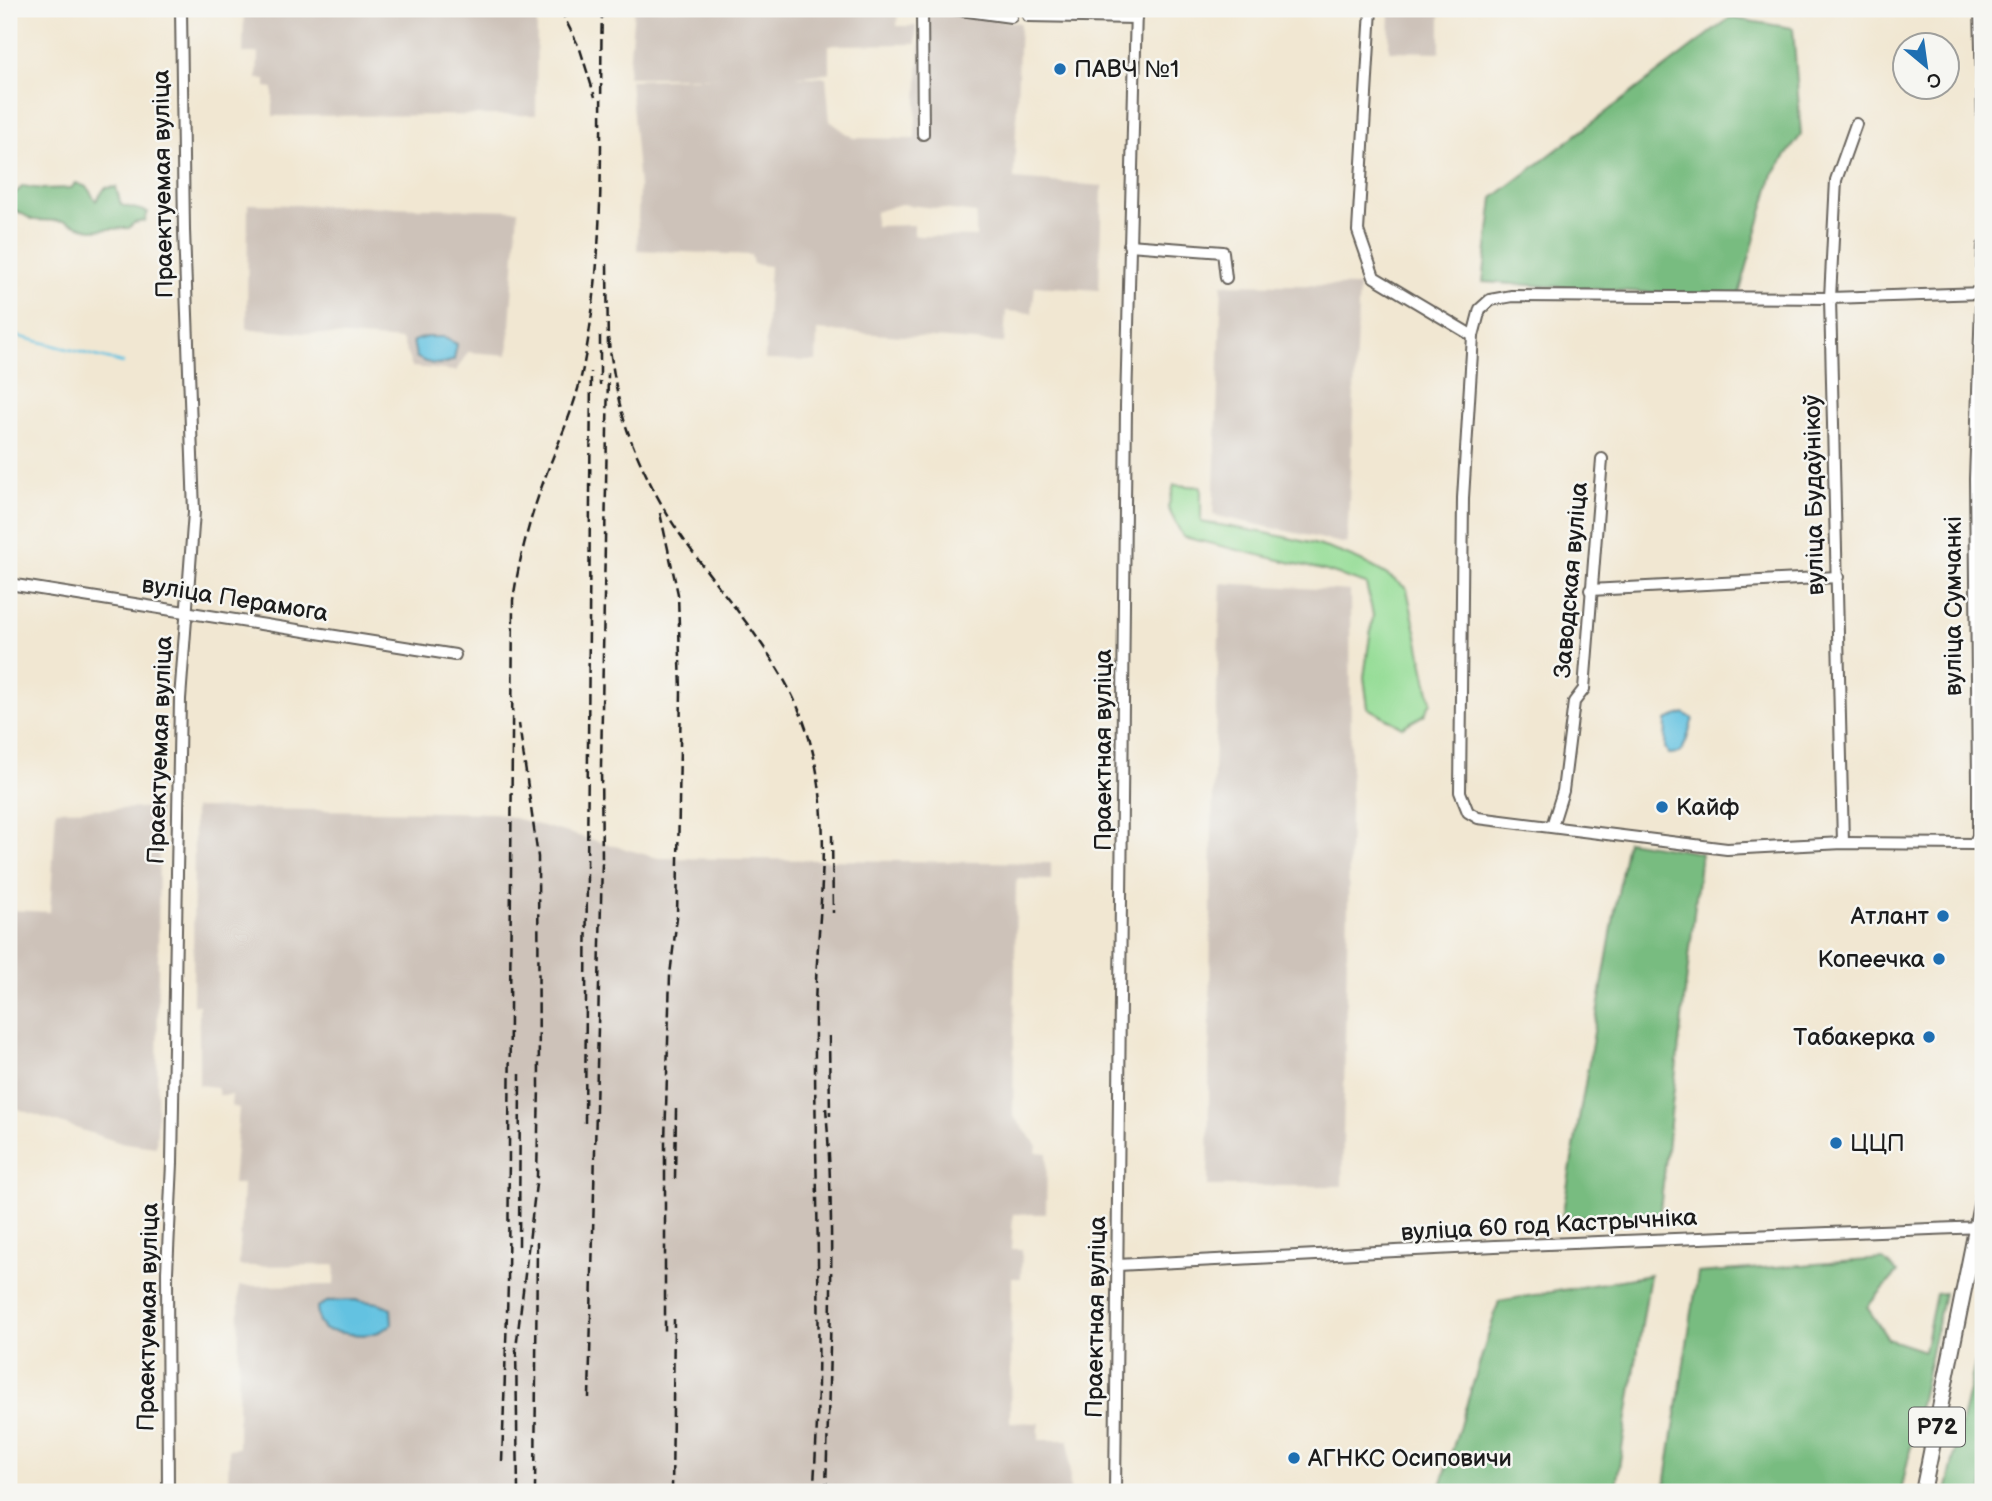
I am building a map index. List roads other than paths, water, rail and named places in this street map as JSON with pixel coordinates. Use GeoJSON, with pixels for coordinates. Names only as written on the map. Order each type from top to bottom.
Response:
{"type":"FeatureCollection","features":[{"type":"Feature","properties":{"kind":"main road","name":"Р72"},"geometry":{"type":"LineString","coordinates":[[1923,1492],[1980,1227],[1983,1195]]}},
{"type":"Feature","properties":{"kind":"street","name":"Праектуемая вуліца"},"geometry":{"type":"LineString","coordinates":[[167,1492],[167,1272],[185,613],[194,512],[184,230],[181,9]]}},
{"type":"Feature","properties":{"kind":"street"},"geometry":{"type":"LineString","coordinates":[[922,9],[923,134]]}},
{"type":"Feature","properties":{"kind":"street"},"geometry":{"type":"LineString","coordinates":[[953,9],[1011,17]]}},
{"type":"Feature","properties":{"kind":"street"},"geometry":{"type":"LineString","coordinates":[[1371,9],[1358,231],[1364,256],[1374,277],[1473,336]]}},
{"type":"Feature","properties":{"kind":"street"},"geometry":{"type":"LineString","coordinates":[[1980,9],[1983,127]]}},
{"type":"Feature","properties":{"kind":"street"},"geometry":{"type":"LineString","coordinates":[[1028,16],[1136,13]]}},
{"type":"Feature","properties":{"kind":"street","name":"Праектная вуліца"},"geometry":{"type":"LineString","coordinates":[[1115,1492],[1129,244],[1136,13]]}},
{"type":"Feature","properties":{"kind":"street","name":"вуліца Будаўнікоў"},"geometry":{"type":"LineString","coordinates":[[1843,843],[1830,298],[1836,180],[1856,124]]}},
{"type":"Feature","properties":{"kind":"street"},"geometry":{"type":"LineString","coordinates":[[1129,244],[1223,252],[1226,278]]}},
{"type":"Feature","properties":{"kind":"street","name":"вуліца Сумчанкі"},"geometry":{"type":"LineString","coordinates":[[1830,298],[1512,296],[1490,300],[1480,309],[1473,336],[1463,498],[1460,792],[1468,811],[1478,818],[1727,849],[1843,843],[1974,844],[1980,836],[1975,479],[1983,246]]}},
{"type":"Feature","properties":{"kind":"street"},"geometry":{"type":"LineString","coordinates":[[1830,298],[1983,293]]}},
{"type":"Feature","properties":{"kind":"street","name":"Заводская вуліца"},"geometry":{"type":"LineString","coordinates":[[1552,826],[1563,791],[1574,702],[1584,690],[1602,459]]}},
{"type":"Feature","properties":{"kind":"street"},"geometry":{"type":"LineString","coordinates":[[1590,590],[1838,577]]}},
{"type":"Feature","properties":{"kind":"street","name":"вуліца Перамога"},"geometry":{"type":"LineString","coordinates":[[9,584],[455,655]]}},
{"type":"Feature","properties":{"kind":"street","name":"вуліца 60 год Кастрычніка"},"geometry":{"type":"LineString","coordinates":[[1117,1265],[1495,1246],[1980,1227]]}},
{"type":"Feature","properties":{"kind":"water"},"geometry":{"type":"Polygon","coordinates":[[[426,337],[443,337],[457,344],[454,360],[435,364],[416,357],[413,341],[426,337]]]}},
{"type":"Feature","properties":{"kind":"water"},"geometry":{"type":"Polygon","coordinates":[[[1684,713],[1693,719],[1686,742],[1679,753],[1669,754],[1665,748],[1666,720],[1684,713]]]}},
{"type":"Feature","properties":{"kind":"water"},"geometry":{"type":"Polygon","coordinates":[[[356,1300],[378,1303],[391,1309],[392,1324],[377,1333],[360,1335],[325,1330],[319,1323],[317,1307],[329,1301],[356,1300]]]}},
{"type":"Feature","properties":{"kind":"waterway"},"geometry":{"type":"LineString","coordinates":[[9,334],[123,363]]}},
{"type":"Feature","properties":{"kind":"railway"},"geometry":{"type":"LineString","coordinates":[[560,9],[580,49],[595,97]]}},
{"type":"Feature","properties":{"kind":"railway"},"geometry":{"type":"LineString","coordinates":[[502,1462],[508,1284],[513,600],[521,555],[533,512],[580,383],[591,323],[599,234],[602,9]]}},
{"type":"Feature","properties":{"kind":"railway"},"geometry":{"type":"LineString","coordinates":[[607,264],[608,348]]}},
{"type":"Feature","properties":{"kind":"railway"},"geometry":{"type":"LineString","coordinates":[[600,336],[600,385]]}},
{"type":"Feature","properties":{"kind":"railway"},"geometry":{"type":"LineString","coordinates":[[608,338],[625,423],[649,480],[687,544],[776,666],[803,720],[814,757],[823,831],[815,1019],[818,1367],[814,1483]]}},
{"type":"Feature","properties":{"kind":"railway"},"geometry":{"type":"LineString","coordinates":[[585,1123],[591,372]]}},
{"type":"Feature","properties":{"kind":"railway"},"geometry":{"type":"LineString","coordinates":[[589,1398],[602,861],[601,767],[608,373]]}},
{"type":"Feature","properties":{"kind":"railway"},"geometry":{"type":"LineString","coordinates":[[660,513],[678,594],[681,691],[677,917],[670,975],[665,1142],[665,1333]]}},
{"type":"Feature","properties":{"kind":"railway"},"geometry":{"type":"LineString","coordinates":[[518,1492],[516,1348],[537,1176],[539,1086],[538,857],[519,724]]}},
{"type":"Feature","properties":{"kind":"railway"},"geometry":{"type":"LineString","coordinates":[[832,835],[833,913]]}},
{"type":"Feature","properties":{"kind":"railway"},"geometry":{"type":"LineString","coordinates":[[829,1036],[830,1116]]}},
{"type":"Feature","properties":{"kind":"railway"},"geometry":{"type":"LineString","coordinates":[[519,1246],[520,1074]]}},
{"type":"Feature","properties":{"kind":"railway"},"geometry":{"type":"LineString","coordinates":[[826,1108],[831,1252],[826,1492]]}},
{"type":"Feature","properties":{"kind":"railway"},"geometry":{"type":"LineString","coordinates":[[675,1179],[676,1109]]}},
{"type":"Feature","properties":{"kind":"railway"},"geometry":{"type":"LineString","coordinates":[[535,1492],[537,1242]]}},
{"type":"Feature","properties":{"kind":"railway"},"geometry":{"type":"LineString","coordinates":[[672,1492],[674,1319]]}},
{"type":"Feature","properties":{"kind":"place","name":"ПАВЧ №1"},"geometry":{"type":"Point","coordinates":[1060,69]}},
{"type":"Feature","properties":{"kind":"place","name":"Кайф"},"geometry":{"type":"Point","coordinates":[1662,807]}},
{"type":"Feature","properties":{"kind":"place","name":"Атлант"},"geometry":{"type":"Point","coordinates":[1943,916]}},
{"type":"Feature","properties":{"kind":"place","name":"Копеечка"},"geometry":{"type":"Point","coordinates":[1939,959]}},
{"type":"Feature","properties":{"kind":"place","name":"Табакерка"},"geometry":{"type":"Point","coordinates":[1929,1037]}},
{"type":"Feature","properties":{"kind":"place","name":"ЦЦП"},"geometry":{"type":"Point","coordinates":[1836,1143]}},
{"type":"Feature","properties":{"kind":"place","name":"АГНКС Осиповичи"},"geometry":{"type":"Point","coordinates":[1294,1458]}}]}
